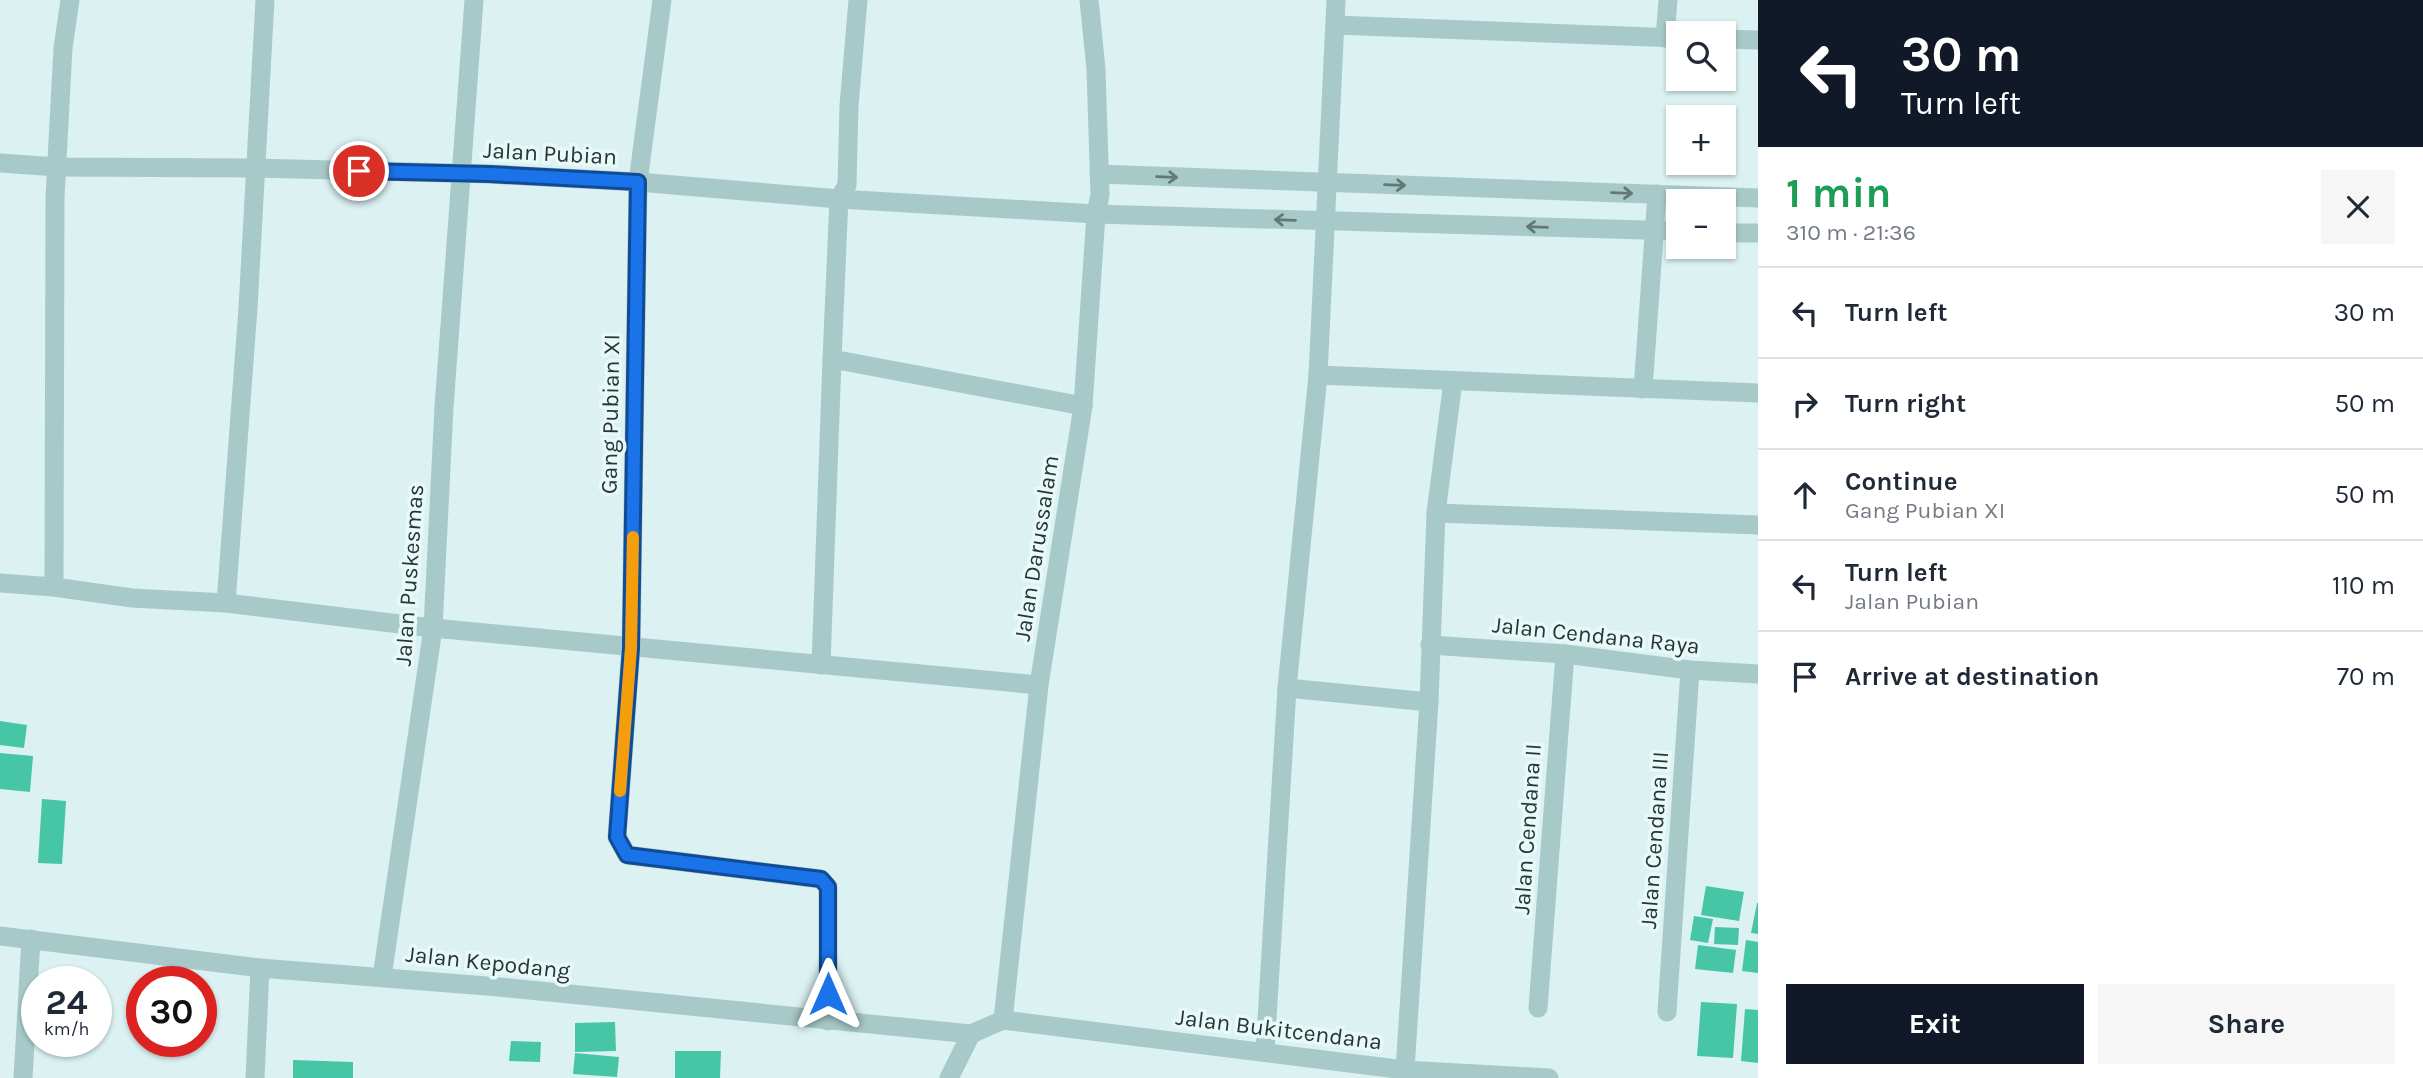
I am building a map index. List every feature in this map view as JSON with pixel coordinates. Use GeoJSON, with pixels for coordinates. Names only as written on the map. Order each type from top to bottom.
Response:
{"type":"FeatureCollection","features":[{"type":"Feature","properties":{"kind":"street"},"geometry":{"type":"LineString","coordinates":[[54,587],[55,197],[63,48],[69,0]]}},
{"type":"Feature","properties":{"kind":"street"},"geometry":{"type":"LineString","coordinates":[[226,603],[248,307],[265,0]]}},
{"type":"Feature","properties":{"kind":"street","name":"Jalan Puskesmas"},"geometry":{"type":"LineString","coordinates":[[382,976],[433,628],[444,407],[474,0]]}},
{"type":"Feature","properties":{"kind":"street","name":"Gang Pubian XI"},"geometry":{"type":"LineString","coordinates":[[662,0],[638,182],[631,648],[617,840],[627,855],[821,879],[825,882],[828,887],[828,1021]]}},
{"type":"Feature","properties":{"kind":"street"},"geometry":{"type":"LineString","coordinates":[[821,665],[839,199],[847,185],[849,106],[859,0]]}},
{"type":"Feature","properties":{"kind":"street","name":"Jalan Darussalam"},"geometry":{"type":"LineString","coordinates":[[1003,1020],[1040,685],[1083,406],[1096,214],[1100,195],[1096,69],[1089,0]]}},
{"type":"Feature","properties":{"kind":"street"},"geometry":{"type":"LineString","coordinates":[[1265,1052],[1287,688],[1318,375],[1336,0]]}},
{"type":"Feature","properties":{"kind":"street"},"geometry":{"type":"LineString","coordinates":[[1668,0],[1670,21]]}},
{"type":"Feature","properties":{"kind":"street"},"geometry":{"type":"LineString","coordinates":[[1335,25],[1666,38]]}},
{"type":"Feature","properties":{"kind":"street"},"geometry":{"type":"LineString","coordinates":[[1736,39],[1758,40]]}},
{"type":"Feature","properties":{"kind":"street","name":"Jalan Pubian"},"geometry":{"type":"LineString","coordinates":[[0,163],[58,167],[255,168],[462,174],[638,182],[839,199],[1096,214],[1666,231]]}},
{"type":"Feature","properties":{"kind":"street"},"geometry":{"type":"LineString","coordinates":[[1099,174],[1758,198]]}},
{"type":"Feature","properties":{"kind":"street"},"geometry":{"type":"LineString","coordinates":[[1643,389],[1657,194]]}},
{"type":"Feature","properties":{"kind":"street"},"geometry":{"type":"LineString","coordinates":[[1736,233],[1758,233]]}},
{"type":"Feature","properties":{"kind":"street"},"geometry":{"type":"LineString","coordinates":[[831,359],[1083,406]]}},
{"type":"Feature","properties":{"kind":"street"},"geometry":{"type":"LineString","coordinates":[[1318,375],[1758,393]]}},
{"type":"Feature","properties":{"kind":"street"},"geometry":{"type":"LineString","coordinates":[[1405,1070],[1429,702],[1436,513],[1453,381]]}},
{"type":"Feature","properties":{"kind":"street"},"geometry":{"type":"LineString","coordinates":[[1436,513],[1758,525]]}},
{"type":"Feature","properties":{"kind":"street"},"geometry":{"type":"LineString","coordinates":[[0,583],[54,587],[132,598],[226,603],[631,648],[1040,685]]}},
{"type":"Feature","properties":{"kind":"street","name":"Jalan Cendana Raya"},"geometry":{"type":"LineString","coordinates":[[1430,645],[1565,654],[1690,670],[1758,674]]}},
{"type":"Feature","properties":{"kind":"street","name":"Jalan Cendana II"},"geometry":{"type":"LineString","coordinates":[[1538,1007],[1565,654]]}},
{"type":"Feature","properties":{"kind":"street","name":"Jalan Cendana III"},"geometry":{"type":"LineString","coordinates":[[1667,1012],[1690,670]]}},
{"type":"Feature","properties":{"kind":"street"},"geometry":{"type":"LineString","coordinates":[[1287,688],[1429,702]]}},
{"type":"Feature","properties":{"kind":"street","name":"Jalan Kepodang"},"geometry":{"type":"LineString","coordinates":[[0,936],[260,968],[382,976],[971,1034]]}},
{"type":"Feature","properties":{"kind":"street"},"geometry":{"type":"LineString","coordinates":[[23,1078],[31,939]]}},
{"type":"Feature","properties":{"kind":"street"},"geometry":{"type":"LineString","coordinates":[[254,1078],[260,968]]}},
{"type":"Feature","properties":{"kind":"street"},"geometry":{"type":"LineString","coordinates":[[949,1078],[971,1034],[1003,1020]]}},
{"type":"Feature","properties":{"kind":"street","name":"Jalan Bukitcendana"},"geometry":{"type":"LineString","coordinates":[[1003,1020],[1405,1070],[1549,1078]]}},
{"type":"Feature","properties":{"kind":"building"},"geometry":{"type":"Polygon","coordinates":[[[0,721],[27,725],[24,748],[0,745],[0,721]]]}},
{"type":"Feature","properties":{"kind":"building"},"geometry":{"type":"Polygon","coordinates":[[[0,753],[33,756],[30,792],[0,789],[0,753]]]}},
{"type":"Feature","properties":{"kind":"building"},"geometry":{"type":"Polygon","coordinates":[[[42,799],[66,801],[62,864],[38,863],[42,799]]]}},
{"type":"Feature","properties":{"kind":"building"},"geometry":{"type":"Polygon","coordinates":[[[1706,886],[1744,892],[1739,921],[1701,915],[1706,886]]]}},
{"type":"Feature","properties":{"kind":"building"},"geometry":{"type":"Polygon","coordinates":[[[1758,903],[1758,934],[1751,933],[1758,903]]]}},
{"type":"Feature","properties":{"kind":"building"},"geometry":{"type":"Polygon","coordinates":[[[1694,916],[1713,919],[1708,943],[1690,940],[1694,916]]]}},
{"type":"Feature","properties":{"kind":"building"},"geometry":{"type":"Polygon","coordinates":[[[1715,927],[1739,928],[1738,945],[1714,944],[1715,927]]]}},
{"type":"Feature","properties":{"kind":"building"},"geometry":{"type":"Polygon","coordinates":[[[1746,940],[1758,942],[1758,973],[1742,971],[1746,940]]]}},
{"type":"Feature","properties":{"kind":"building"},"geometry":{"type":"Polygon","coordinates":[[[1698,945],[1736,950],[1733,973],[1695,969],[1698,945]]]}},
{"type":"Feature","properties":{"kind":"building"},"geometry":{"type":"Polygon","coordinates":[[[1701,1002],[1737,1004],[1733,1058],[1697,1056],[1701,1002]]]}},
{"type":"Feature","properties":{"kind":"building"},"geometry":{"type":"Polygon","coordinates":[[[1745,1009],[1758,1010],[1758,1063],[1741,1061],[1745,1009]]]}},
{"type":"Feature","properties":{"kind":"building"},"geometry":{"type":"Polygon","coordinates":[[[615,1022],[616,1051],[575,1052],[575,1023],[615,1022]]]}},
{"type":"Feature","properties":{"kind":"building"},"geometry":{"type":"Polygon","coordinates":[[[511,1041],[541,1042],[540,1062],[509,1061],[511,1041]]]}},
{"type":"Feature","properties":{"kind":"building"},"geometry":{"type":"Polygon","coordinates":[[[675,1051],[721,1051],[720,1078],[675,1078],[675,1051]]]}},
{"type":"Feature","properties":{"kind":"building"},"geometry":{"type":"Polygon","coordinates":[[[575,1053],[619,1057],[617,1077],[573,1074],[575,1053]]]}},
{"type":"Feature","properties":{"kind":"building"},"geometry":{"type":"Polygon","coordinates":[[[293,1060],[353,1062],[353,1078],[293,1078],[293,1060]]]}},
{"type":"Feature","properties":{"kind":"slow traffic"},"geometry":{"type":"LineString","coordinates":[[620,791],[631,648],[633,537]]}},
{"type":"Feature","properties":{"kind":"route"},"geometry":{"type":"LineString","coordinates":[[359,171],[489,174],[638,182],[631,648],[617,840],[627,855],[821,879],[828,887],[828,994]]}}]}
